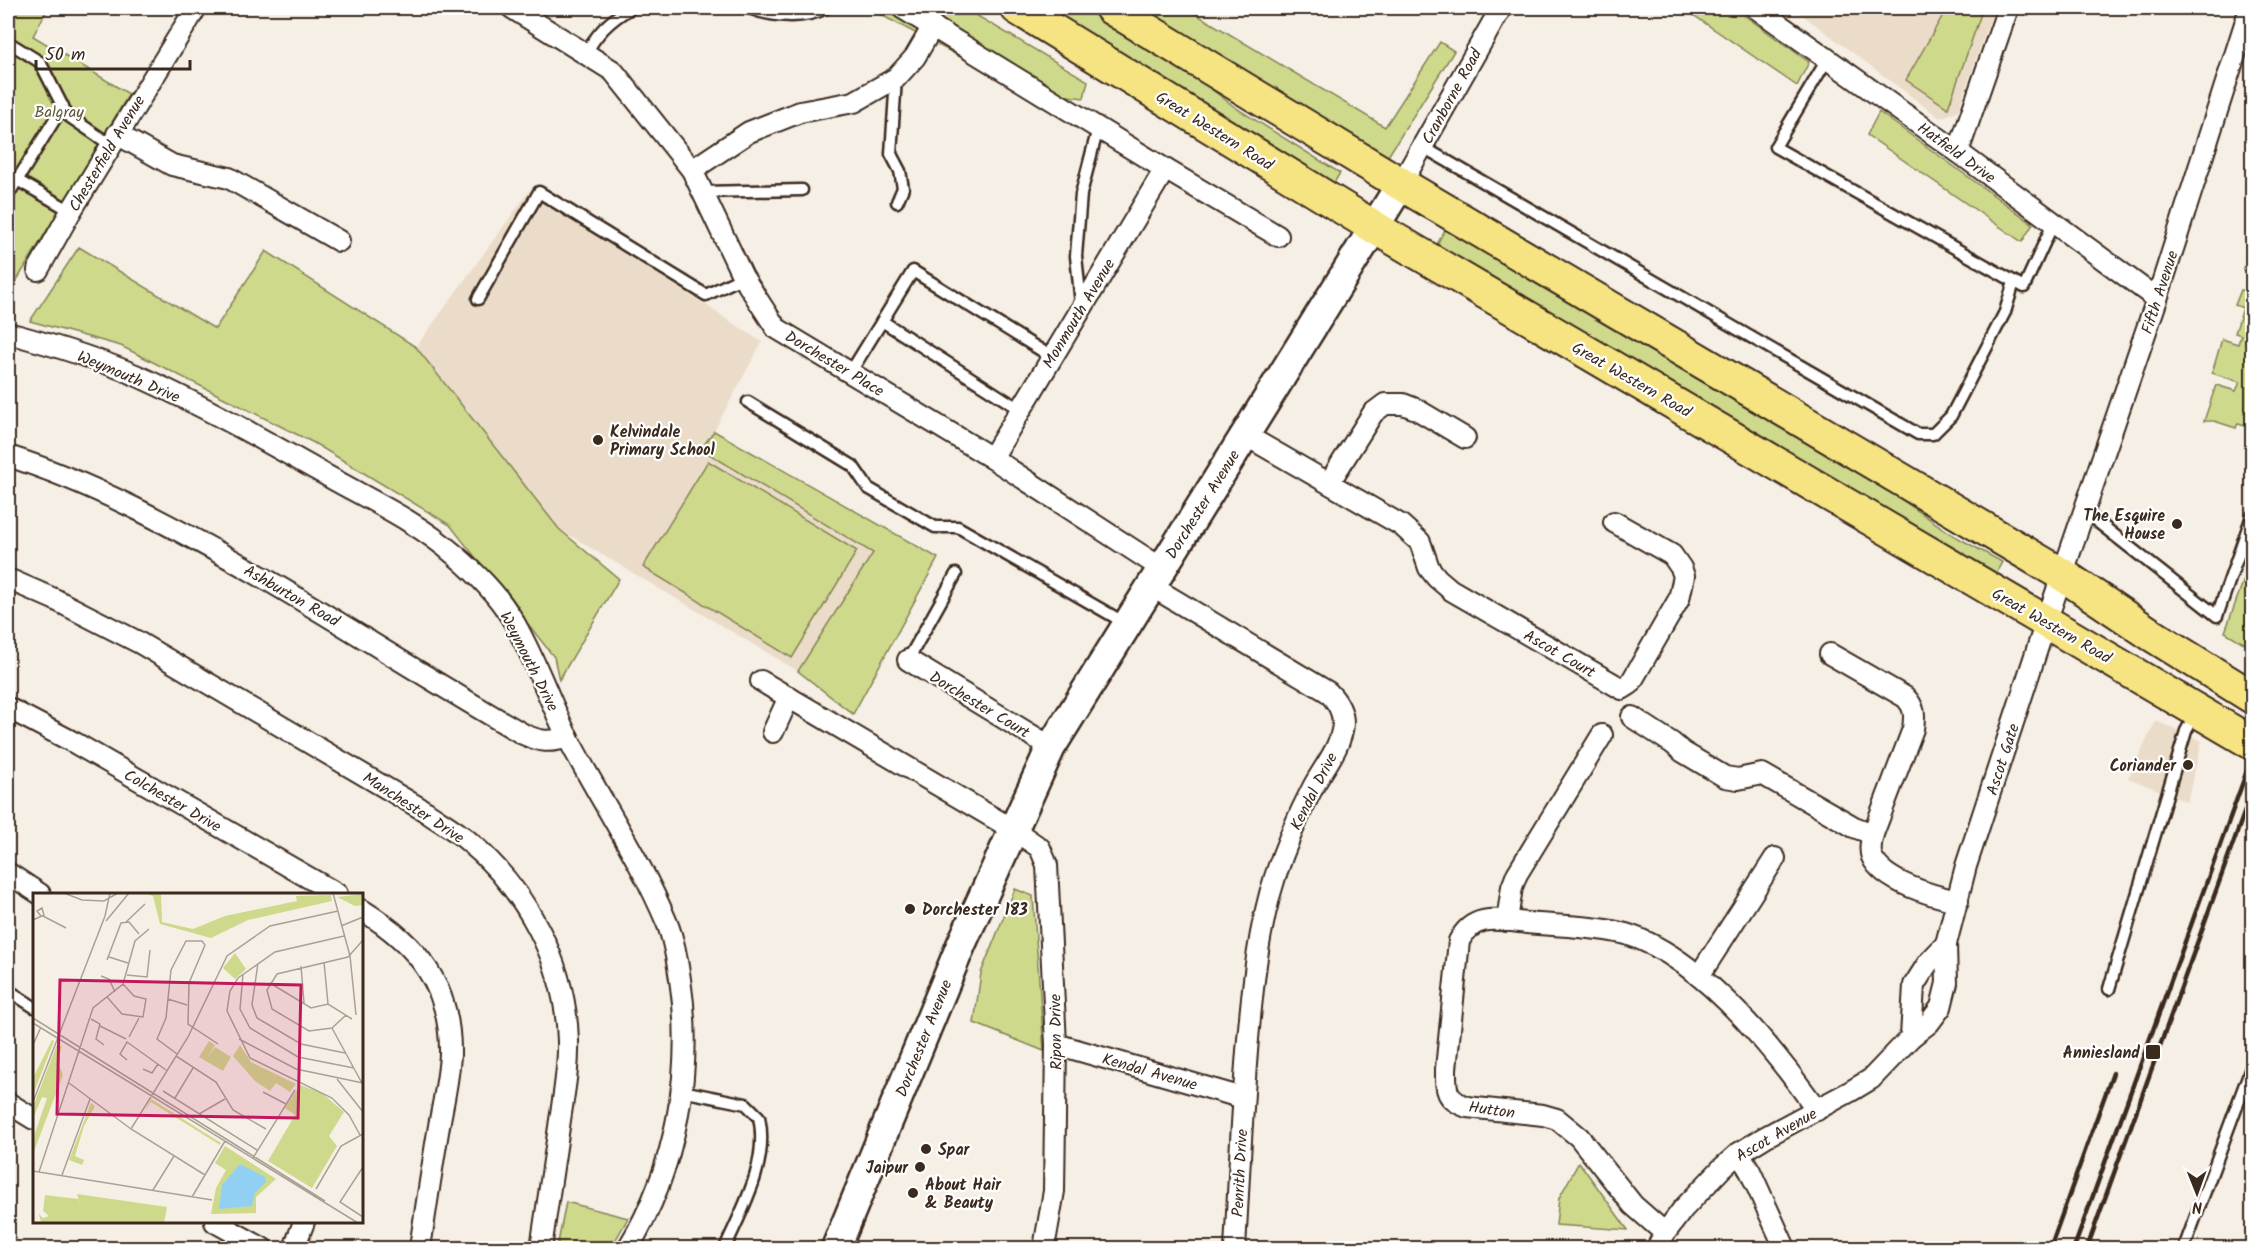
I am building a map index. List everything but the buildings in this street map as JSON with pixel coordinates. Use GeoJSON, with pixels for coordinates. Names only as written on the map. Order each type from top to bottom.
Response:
{"type":"FeatureCollection","features":[{"type":"Feature","properties":{"kind":"main road"},"geometry":{"type":"LineString","coordinates":[[1111,8],[1401,184],[2063,575],[2152,635],[2253,697]]}},
{"type":"Feature","properties":{"kind":"main road","name":"Great Western Road"},"geometry":{"type":"LineString","coordinates":[[1029,11],[1374,227],[2253,743]]}},
{"type":"Feature","properties":{"kind":"street","name":"Chesterfield Avenue"},"geometry":{"type":"LineString","coordinates":[[38,270],[70,211],[196,8]]}},
{"type":"Feature","properties":{"kind":"street","name":"Dorchester Place"},"geometry":{"type":"LineString","coordinates":[[512,8],[613,71],[692,170],[742,277],[776,328],[992,458],[1156,577]]}},
{"type":"Feature","properties":{"kind":"street"},"geometry":{"type":"LineString","coordinates":[[902,8],[1278,236]]}},
{"type":"Feature","properties":{"kind":"street","name":"Cranborne Road"},"geometry":{"type":"LineString","coordinates":[[1401,184],[1501,8]]}},
{"type":"Feature","properties":{"kind":"street","name":"Hatfield Drive"},"geometry":{"type":"LineString","coordinates":[[1756,8],[1958,152],[2157,299]]}},
{"type":"Feature","properties":{"kind":"street"},"geometry":{"type":"LineString","coordinates":[[1958,152],[2008,8]]}},
{"type":"Feature","properties":{"kind":"street","name":"Fifth Avenue"},"geometry":{"type":"LineString","coordinates":[[2063,575],[2157,299],[2250,8]]}},
{"type":"Feature","properties":{"kind":"street"},"geometry":{"type":"LineString","coordinates":[[692,170],[748,132],[800,112],[854,102],[896,78],[915,57],[933,26]]}},
{"type":"Feature","properties":{"kind":"street"},"geometry":{"type":"LineString","coordinates":[[114,140],[172,165],[229,178],[339,241]]}},
{"type":"Feature","properties":{"kind":"street","name":"Monmouth Avenue"},"geometry":{"type":"LineString","coordinates":[[992,458],[1165,169]]}},
{"type":"Feature","properties":{"kind":"street","name":"Dorchester Avenue"},"geometry":{"type":"LineString","coordinates":[[836,1248],[916,1059],[948,976],[1000,856],[1052,747],[1401,184]]}},
{"type":"Feature","properties":{"kind":"street","name":"Weymouth Drive"},"geometry":{"type":"LineString","coordinates":[[8,333],[88,357],[139,377],[249,432],[432,536],[489,589],[510,615],[568,737],[643,871],[668,926],[676,958],[683,998],[685,1034],[682,1091],[673,1136],[660,1181],[637,1234],[628,1248]]}},
{"type":"Feature","properties":{"kind":"street"},"geometry":{"type":"LineString","coordinates":[[1329,483],[1373,413],[1384,404],[1403,404],[1416,409],[1465,438]]}},
{"type":"Feature","properties":{"kind":"street","name":"Ascot Court"},"geometry":{"type":"LineString","coordinates":[[1245,435],[1401,525],[1413,536],[1425,553],[1429,568],[1451,590],[1622,689],[1630,684],[1680,599],[1684,576],[1672,555],[1614,522]]}},
{"type":"Feature","properties":{"kind":"street","name":"Ashburton Road"},"geometry":{"type":"LineString","coordinates":[[8,456],[132,506],[218,552],[523,734],[539,742],[568,737]]}},
{"type":"Feature","properties":{"kind":"street","name":"Ascot Gate"},"geometry":{"type":"LineString","coordinates":[[1946,944],[1966,866],[2063,575]]}},
{"type":"Feature","properties":{"kind":"street","name":"Kendal Drive"},"geometry":{"type":"LineString","coordinates":[[1156,577],[1328,692],[1342,711],[1341,736],[1313,788],[1286,847],[1262,924],[1255,961],[1243,1098]]}},
{"type":"Feature","properties":{"kind":"street","name":"Manchester Drive"},"geometry":{"type":"LineString","coordinates":[[8,579],[54,598],[138,642],[425,811],[466,840],[496,867],[514,890],[543,936],[552,959],[566,1014],[567,1072],[541,1248]]}},
{"type":"Feature","properties":{"kind":"street"},"geometry":{"type":"LineString","coordinates":[[1830,654],[1905,697],[1913,705],[1915,716],[1913,729],[1873,834],[1870,847],[1872,857],[1888,875],[1928,894],[1958,901]]}},
{"type":"Feature","properties":{"kind":"street","name":"Dorchester Court"},"geometry":{"type":"LineString","coordinates":[[908,660],[1052,747]]}},
{"type":"Feature","properties":{"kind":"street"},"geometry":{"type":"LineString","coordinates":[[761,681],[1014,830]]}},
{"type":"Feature","properties":{"kind":"street"},"geometry":{"type":"LineString","coordinates":[[773,732],[789,697]]}},
{"type":"Feature","properties":{"kind":"street","name":"Colchester Drive"},"geometry":{"type":"LineString","coordinates":[[8,708],[75,743],[335,893]]}},
{"type":"Feature","properties":{"kind":"street"},"geometry":{"type":"LineString","coordinates":[[1632,717],[1725,777],[1738,779],[1762,774],[1854,827],[1873,834]]}},
{"type":"Feature","properties":{"kind":"street"},"geometry":{"type":"LineString","coordinates":[[1507,921],[1512,887],[1517,874],[1602,735]]}},
{"type":"Feature","properties":{"kind":"street","name":"Ripon Drive"},"geometry":{"type":"LineString","coordinates":[[1014,830],[1040,848],[1047,865],[1056,1044],[1054,1191],[1044,1248]]}},
{"type":"Feature","properties":{"kind":"street"},"geometry":{"type":"LineString","coordinates":[[1699,976],[1775,858]]}},
{"type":"Feature","properties":{"kind":"street"},"geometry":{"type":"LineString","coordinates":[[8,873],[38,893]]}},
{"type":"Feature","properties":{"kind":"street"},"geometry":{"type":"LineString","coordinates":[[363,911],[404,939],[418,954],[431,975],[446,1015],[450,1035],[448,1074],[420,1248]]}},
{"type":"Feature","properties":{"kind":"street","name":"Hutton"},"geometry":{"type":"LineString","coordinates":[[1661,1240],[1579,1137],[1557,1119],[1543,1115],[1467,1107],[1457,1104],[1450,1098],[1446,1087],[1446,1069],[1459,941],[1464,931],[1481,920],[1624,933],[1670,954],[1699,976],[1764,1041],[1817,1110]]}},
{"type":"Feature","properties":{"kind":"street"},"geometry":{"type":"LineString","coordinates":[[1911,1037],[1914,985],[1928,963],[1946,944]]}},
{"type":"Feature","properties":{"kind":"street","name":"Ascot Avenue"},"geometry":{"type":"LineString","coordinates":[[1661,1240],[1683,1209],[1739,1153],[1871,1079],[1911,1037],[1929,1023],[1941,1007],[1947,983],[1946,944]]}},
{"type":"Feature","properties":{"kind":"street","name":"Kendal Avenue"},"geometry":{"type":"LineString","coordinates":[[1056,1044],[1243,1098]]}},
{"type":"Feature","properties":{"kind":"street","name":"Penrith Drive"},"geometry":{"type":"LineString","coordinates":[[1235,1248],[1243,1098]]}},
{"type":"Feature","properties":{"kind":"street"},"geometry":{"type":"LineString","coordinates":[[8,1103],[33,1118]]}},
{"type":"Feature","properties":{"kind":"street"},"geometry":{"type":"LineString","coordinates":[[1739,1153],[1750,1171],[1785,1248]]}},
{"type":"Feature","properties":{"kind":"street"},"geometry":{"type":"LineString","coordinates":[[218,1223],[262,1248]]}},
{"type":"Feature","properties":{"kind":"street"},"geometry":{"type":"LineString","coordinates":[[294,1248],[303,1223]]}},
{"type":"Feature","properties":{"kind":"lane"},"geometry":{"type":"LineString","coordinates":[[586,54],[593,40],[604,27],[631,8]]}},
{"type":"Feature","properties":{"kind":"lane"},"geometry":{"type":"LineString","coordinates":[[749,8],[762,13],[800,16],[826,8]]}},
{"type":"Feature","properties":{"kind":"lane"},"geometry":{"type":"LineString","coordinates":[[8,42],[40,62],[68,115],[114,140]]}},
{"type":"Feature","properties":{"kind":"lane"},"geometry":{"type":"LineString","coordinates":[[1828,58],[1775,147],[2024,287],[2053,224]]}},
{"type":"Feature","properties":{"kind":"lane"},"geometry":{"type":"LineString","coordinates":[[896,78],[891,154],[900,171],[903,188],[897,202]]}},
{"type":"Feature","properties":{"kind":"lane"},"geometry":{"type":"LineString","coordinates":[[8,195],[63,106]]}},
{"type":"Feature","properties":{"kind":"lane"},"geometry":{"type":"LineString","coordinates":[[1082,308],[1076,256],[1081,194],[1098,128]]}},
{"type":"Feature","properties":{"kind":"lane"},"geometry":{"type":"LineString","coordinates":[[1423,147],[1918,434],[1933,434],[1951,416],[2005,312],[2014,282]]}},
{"type":"Feature","properties":{"kind":"lane"},"geometry":{"type":"LineString","coordinates":[[17,180],[70,211]]}},
{"type":"Feature","properties":{"kind":"lane"},"geometry":{"type":"LineString","coordinates":[[702,192],[802,190]]}},
{"type":"Feature","properties":{"kind":"lane"},"geometry":{"type":"LineString","coordinates":[[478,299],[539,192],[706,295],[742,277]]}},
{"type":"Feature","properties":{"kind":"lane"},"geometry":{"type":"LineString","coordinates":[[850,373],[913,271],[1052,357]]}},
{"type":"Feature","properties":{"kind":"lane"},"geometry":{"type":"LineString","coordinates":[[882,321],[1021,410]]}},
{"type":"Feature","properties":{"kind":"lane"},"geometry":{"type":"LineString","coordinates":[[748,402],[853,466],[868,488],[935,527],[958,527],[1128,625]]}},
{"type":"Feature","properties":{"kind":"lane"},"geometry":{"type":"LineString","coordinates":[[2085,512],[2217,616],[2253,516]]}},
{"type":"Feature","properties":{"kind":"lane"},"geometry":{"type":"LineString","coordinates":[[908,660],[956,574]]}},
{"type":"Feature","properties":{"kind":"lane"},"geometry":{"type":"LineString","coordinates":[[2109,989],[2186,730],[2198,710]]}},
{"type":"Feature","properties":{"kind":"lane"},"geometry":{"type":"LineString","coordinates":[[8,990],[33,1006]]}},
{"type":"Feature","properties":{"kind":"lane"},"geometry":{"type":"LineString","coordinates":[[2184,1248],[2253,1065]]}},
{"type":"Feature","properties":{"kind":"lane"},"geometry":{"type":"LineString","coordinates":[[682,1091],[746,1104],[759,1117],[761,1154],[756,1175],[725,1248]]}},
{"type":"Feature","properties":{"kind":"shaded area"},"geometry":{"type":"Polygon","coordinates":[[[1793,8],[1994,8],[1958,111],[1940,118],[1793,8]]]}},
{"type":"Feature","properties":{"kind":"shaded area","name":"Kelvindale Primary School"},"geometry":{"type":"Polygon","coordinates":[[[530,190],[762,342],[714,431],[701,449],[873,554],[798,671],[559,529],[416,347],[530,190]]]}},
{"type":"Feature","properties":{"kind":"shaded area"},"geometry":{"type":"Polygon","coordinates":[[[2156,721],[2202,741],[2187,802],[2128,778],[2156,721]]]}},
{"type":"Feature","properties":{"kind":"green space","name":"Balgray"},"geometry":{"type":"Polygon","coordinates":[[[8,8],[48,8],[33,36],[129,94],[8,295],[8,8]]]}},
{"type":"Feature","properties":{"kind":"green space"},"geometry":{"type":"Polygon","coordinates":[[[868,8],[964,8],[1088,81],[1084,98],[1025,91],[868,8]]]}},
{"type":"Feature","properties":{"kind":"green space"},"geometry":{"type":"Polygon","coordinates":[[[1055,8],[1090,8],[1168,56],[1236,108],[1340,173],[1332,186],[1053,15],[1055,8]]]}},
{"type":"Feature","properties":{"kind":"green space"},"geometry":{"type":"Polygon","coordinates":[[[1140,8],[1186,8],[1385,127],[1440,42],[1454,51],[1387,158],[1140,8]]]}},
{"type":"Feature","properties":{"kind":"green space"},"geometry":{"type":"Polygon","coordinates":[[[1683,8],[1734,8],[1809,62],[1797,86],[1683,8]]]}},
{"type":"Feature","properties":{"kind":"green space"},"geometry":{"type":"Polygon","coordinates":[[[1947,8],[1983,8],[1948,108],[1906,80],[1947,8]]]}},
{"type":"Feature","properties":{"kind":"green space"},"geometry":{"type":"Polygon","coordinates":[[[1879,112],[2033,224],[2022,242],[1867,135],[1879,112]]]}},
{"type":"Feature","properties":{"kind":"green space"},"geometry":{"type":"Polygon","coordinates":[[[1447,226],[1827,448],[1953,535],[2002,562],[1994,577],[1435,248],[1447,226]]]}},
{"type":"Feature","properties":{"kind":"green space"},"geometry":{"type":"Polygon","coordinates":[[[2252,238],[2252,272],[2243,269],[2252,238]]]}},
{"type":"Feature","properties":{"kind":"green space"},"geometry":{"type":"Polygon","coordinates":[[[79,247],[215,329],[266,251],[416,347],[559,529],[619,579],[559,680],[554,657],[450,525],[314,443],[121,346],[30,321],[79,247]]]}},
{"type":"Feature","properties":{"kind":"green space"},"geometry":{"type":"Polygon","coordinates":[[[2241,290],[2252,293],[2252,427],[2238,423],[2236,428],[2214,421],[2204,421],[2216,385],[2236,391],[2240,382],[2212,373],[2222,339],[2238,344],[2241,335],[2235,333],[2243,308],[2235,305],[2241,290]]]}},
{"type":"Feature","properties":{"kind":"green space"},"geometry":{"type":"Polygon","coordinates":[[[714,431],[938,558],[853,714],[798,671],[873,553],[701,449],[714,431]]]}},
{"type":"Feature","properties":{"kind":"green space"},"geometry":{"type":"Polygon","coordinates":[[[708,461],[857,551],[792,658],[643,567],[708,461]]]}},
{"type":"Feature","properties":{"kind":"green space"},"geometry":{"type":"Polygon","coordinates":[[[2252,557],[2252,648],[2225,632],[2252,557]]]}},
{"type":"Feature","properties":{"kind":"green space"},"geometry":{"type":"Polygon","coordinates":[[[1015,889],[1033,896],[1044,1051],[974,1023],[981,973],[1015,889]]]}},
{"type":"Feature","properties":{"kind":"green space"},"geometry":{"type":"Polygon","coordinates":[[[1579,1162],[1628,1230],[1556,1225],[1559,1198],[1579,1162]]]}},
{"type":"Feature","properties":{"kind":"green space"},"geometry":{"type":"Polygon","coordinates":[[[566,1202],[628,1218],[611,1248],[557,1248],[566,1202]]]}},
{"type":"Feature","properties":{"kind":"railway"},"geometry":{"type":"LineString","coordinates":[[2074,1248],[2252,757]]}},
{"type":"Feature","properties":{"kind":"railway"},"geometry":{"type":"LineString","coordinates":[[2087,1248],[2252,791]]}},
{"type":"Feature","properties":{"kind":"railway"},"geometry":{"type":"LineString","coordinates":[[2050,1248],[2113,1073]]}},
{"type":"Feature","properties":{"kind":"place","name":"Kelvindale Primary School"},"geometry":{"type":"Point","coordinates":[598,440]}},
{"type":"Feature","properties":{"kind":"place","name":"The Esquire House"},"geometry":{"type":"Point","coordinates":[2177,524]}},
{"type":"Feature","properties":{"kind":"place","name":"Coriander"},"geometry":{"type":"Point","coordinates":[2188,765]}},
{"type":"Feature","properties":{"kind":"place","name":"Dorchester 183"},"geometry":{"type":"Point","coordinates":[910,909]}},
{"type":"Feature","properties":{"kind":"place","name":"Anniesland"},"geometry":{"type":"Point","coordinates":[2153,1052]}},
{"type":"Feature","properties":{"kind":"place","name":"Spar"},"geometry":{"type":"Point","coordinates":[926,1149]}},
{"type":"Feature","properties":{"kind":"place","name":"Jaipur"},"geometry":{"type":"Point","coordinates":[920,1167]}},
{"type":"Feature","properties":{"kind":"place","name":"About Hair & Beauty"},"geometry":{"type":"Point","coordinates":[913,1193]}}]}
